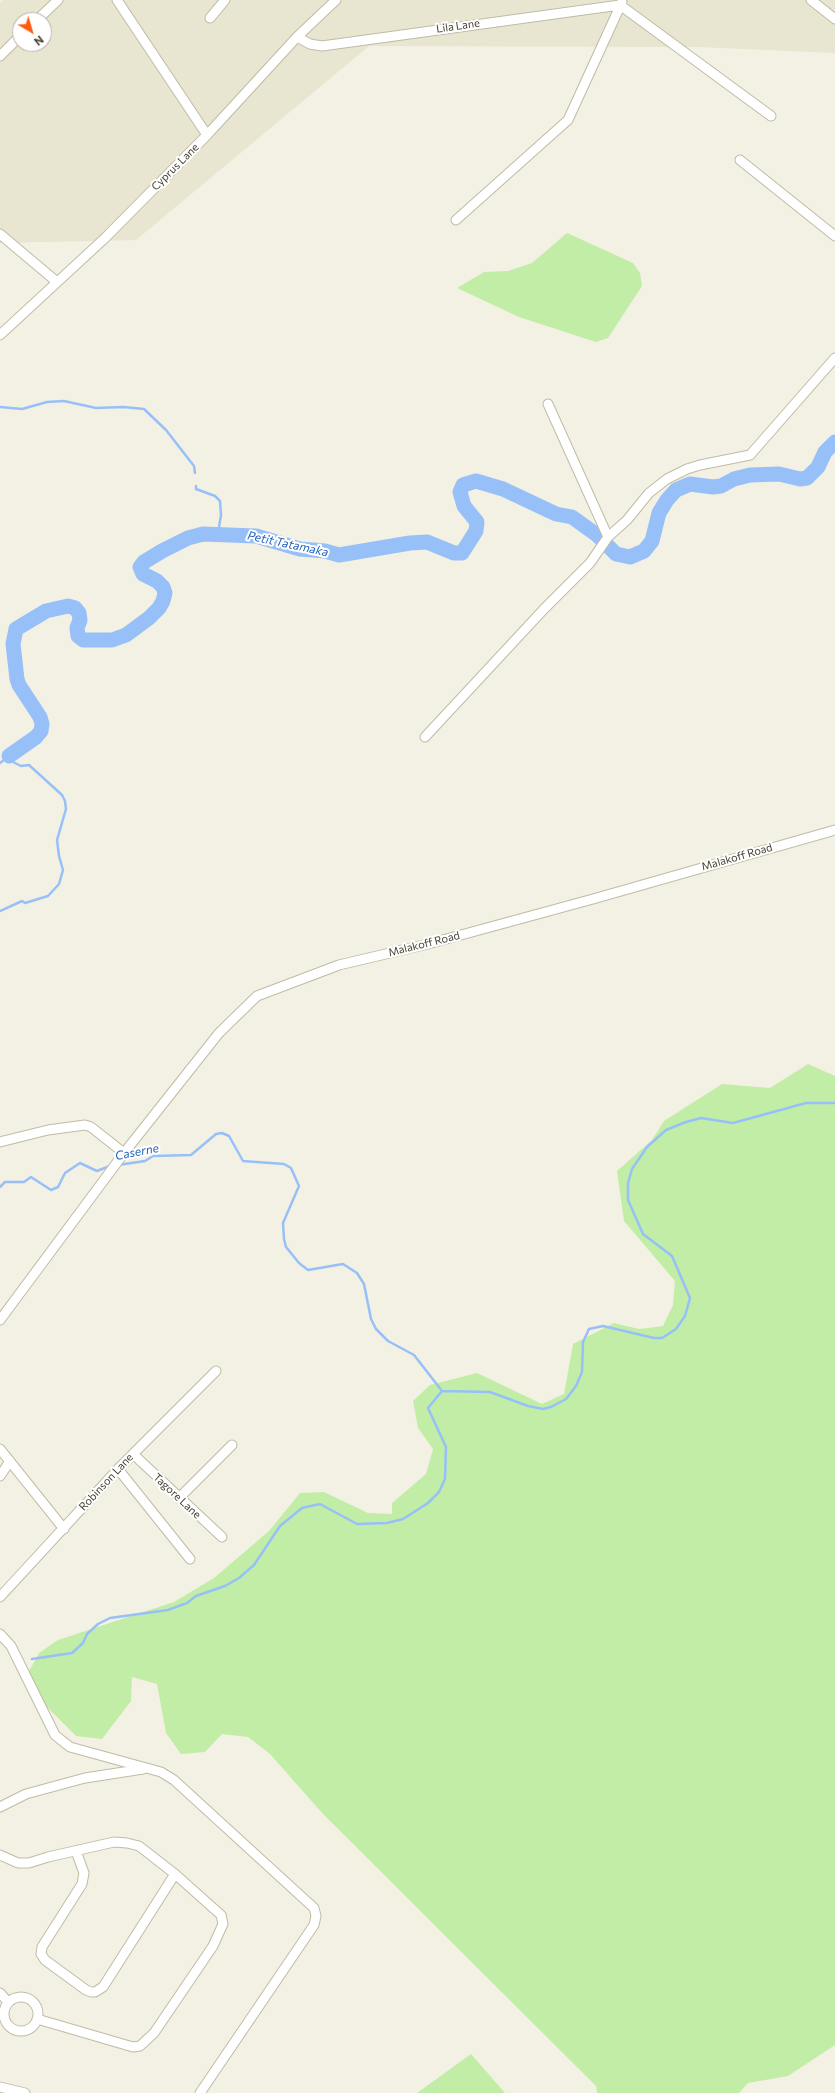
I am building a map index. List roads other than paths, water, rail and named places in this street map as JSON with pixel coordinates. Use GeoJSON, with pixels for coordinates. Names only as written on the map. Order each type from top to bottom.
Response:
{"type":"FeatureCollection","features":[{"type":"Feature","properties":{"kind":"street"},"geometry":{"type":"LineString","coordinates":[[45,12],[58,0]]}},
{"type":"Feature","properties":{"kind":"street"},"geometry":{"type":"LineString","coordinates":[[117,0],[207,135]]}},
{"type":"Feature","properties":{"kind":"street"},"geometry":{"type":"LineString","coordinates":[[210,18],[225,0]]}},
{"type":"Feature","properties":{"kind":"street","name":"Cyprus Lane"},"geometry":{"type":"LineString","coordinates":[[0,335],[105,238],[207,135],[297,37],[336,0]]}},
{"type":"Feature","properties":{"kind":"street"},"geometry":{"type":"LineString","coordinates":[[583,0],[592,8]]}},
{"type":"Feature","properties":{"kind":"street"},"geometry":{"type":"LineString","coordinates":[[811,0],[835,19]]}},
{"type":"Feature","properties":{"kind":"street"},"geometry":{"type":"LineString","coordinates":[[456,220],[568,120],[622,2],[771,116]]}},
{"type":"Feature","properties":{"kind":"street","name":"Lila Lane"},"geometry":{"type":"LineString","coordinates":[[297,37],[310,44],[322,46],[592,8],[622,2]]}},
{"type":"Feature","properties":{"kind":"street"},"geometry":{"type":"LineString","coordinates":[[0,56],[12,44]]}},
{"type":"Feature","properties":{"kind":"street"},"geometry":{"type":"LineString","coordinates":[[740,160],[835,236]]}},
{"type":"Feature","properties":{"kind":"street"},"geometry":{"type":"LineString","coordinates":[[0,234],[57,282]]}},
{"type":"Feature","properties":{"kind":"street"},"geometry":{"type":"LineString","coordinates":[[425,737],[549,604],[590,563],[608,537],[627,520],[649,493],[667,479],[694,467],[750,455],[835,358]]}},
{"type":"Feature","properties":{"kind":"street"},"geometry":{"type":"LineString","coordinates":[[548,404],[608,537]]}},
{"type":"Feature","properties":{"kind":"street","name":"Malakoff Road"},"geometry":{"type":"LineString","coordinates":[[0,1320],[121,1157],[218,1033],[257,996],[339,965],[428,944],[835,830]]}},
{"type":"Feature","properties":{"kind":"street"},"geometry":{"type":"LineString","coordinates":[[0,1142],[48,1130],[85,1125],[91,1127],[121,1157]]}},
{"type":"Feature","properties":{"kind":"street","name":"Robinson Lane"},"geometry":{"type":"LineString","coordinates":[[0,1597],[118,1469],[216,1371]]}},
{"type":"Feature","properties":{"kind":"street"},"geometry":{"type":"LineString","coordinates":[[179,1498],[232,1445]]}},
{"type":"Feature","properties":{"kind":"street"},"geometry":{"type":"LineString","coordinates":[[0,1449],[64,1529]]}},
{"type":"Feature","properties":{"kind":"street","name":"Tagore Lane"},"geometry":{"type":"LineString","coordinates":[[133,1454],[222,1537]]}},
{"type":"Feature","properties":{"kind":"street"},"geometry":{"type":"LineString","coordinates":[[0,1476],[10,1461]]}},
{"type":"Feature","properties":{"kind":"street"},"geometry":{"type":"LineString","coordinates":[[118,1469],[190,1559]]}},
{"type":"Feature","properties":{"kind":"street"},"geometry":{"type":"LineString","coordinates":[[0,1634],[11,1646],[55,1735],[70,1747],[161,1772],[174,1780],[314,1908],[316,1916],[314,1925],[200,2093]]}},
{"type":"Feature","properties":{"kind":"street"},"geometry":{"type":"LineString","coordinates":[[0,1806],[26,1794],[77,1780],[114,1772],[146,1768]]}},
{"type":"Feature","properties":{"kind":"street"},"geometry":{"type":"LineString","coordinates":[[0,1855],[18,1863],[29,1863],[48,1857],[114,1842],[139,1846],[175,1874],[221,1915],[223,1924],[212,1946],[146,2042],[140,2046],[133,2047],[37,2019]]}},
{"type":"Feature","properties":{"kind":"street"},"geometry":{"type":"LineString","coordinates":[[76,1851],[84,1873],[82,1884],[42,1947],[41,1954],[51,1964],[91,1992],[95,1992],[103,1987],[175,1874]]}},
{"type":"Feature","properties":{"kind":"street"},"geometry":{"type":"LineString","coordinates":[[0,1993],[8,2002]]}},
{"type":"Feature","properties":{"kind":"street"},"geometry":{"type":"LineString","coordinates":[[22,1996],[32,2000],[38,2009],[37,2019],[31,2028],[21,2031],[10,2028],[2,2020],[4,2010],[8,2002],[22,1996]]}},
{"type":"Feature","properties":{"kind":"street"},"geometry":{"type":"LineString","coordinates":[[0,2087],[25,2093]]}},
{"type":"Feature","properties":{"kind":"waterway","name":"Petit Tatamaka"},"geometry":{"type":"LineString","coordinates":[[0,407],[22,409],[47,402],[64,401],[96,408],[124,407],[144,409],[166,430],[194,466],[195,473]]}},
{"type":"Feature","properties":{"kind":"waterway","name":"Petit Tatamaka"},"geometry":{"type":"LineString","coordinates":[[9,756],[36,737],[41,731],[42,724],[40,717],[19,685],[17,679],[13,644],[16,629],[46,611],[68,606],[75,608],[79,613],[80,620],[77,628],[78,636],[83,640],[112,640],[126,635],[149,618],[159,608],[165,593],[163,587],[157,581],[143,574],[140,567],[144,562],[162,551],[188,538],[203,534],[256,536],[300,549],[325,551],[339,555],[410,543],[427,542],[454,553],[462,553],[476,531],[477,522],[464,506],[460,492],[463,485],[476,481],[503,489],[556,514],[572,517],[597,535],[616,554],[630,557],[644,551],[652,541],[659,513],[667,500],[676,490],[690,484],[713,487],[721,486],[734,479],[750,475],[779,474],[800,479],[807,478],[818,467],[825,452],[835,442]]}},
{"type":"Feature","properties":{"kind":"waterway","name":"Petit Tatamaka"},"geometry":{"type":"LineString","coordinates":[[196,486],[196,489],[215,496],[220,501],[221,515],[218,533]]}},
{"type":"Feature","properties":{"kind":"waterway"},"geometry":{"type":"LineString","coordinates":[[0,763],[9,756],[13,762],[21,766],[29,765],[62,795],[65,801],[66,809],[57,840],[63,870],[59,884],[48,896],[25,903],[22,901],[0,911]]}},
{"type":"Feature","properties":{"kind":"waterway"},"geometry":{"type":"LineString","coordinates":[[32,1659],[72,1653],[83,1643],[87,1634],[98,1624],[110,1618],[168,1610],[187,1603],[196,1596],[225,1586],[239,1578],[254,1565],[280,1526],[302,1508],[320,1504],[357,1524],[387,1523],[403,1519],[428,1503],[439,1492],[445,1479],[446,1447],[428,1408],[442,1391],[490,1392],[528,1406],[543,1409],[551,1407],[566,1399],[576,1386],[582,1372],[583,1342],[589,1329],[603,1326],[654,1338],[662,1338],[676,1329],[685,1316],[690,1298],[672,1256],[643,1234],[628,1200],[628,1183],[632,1169],[647,1147],[666,1130],[701,1118],[733,1123],[806,1103],[835,1103]]}},
{"type":"Feature","properties":{"kind":"waterway","name":"Caserne"},"geometry":{"type":"LineString","coordinates":[[118,1165],[145,1161],[153,1156],[191,1155],[216,1134],[222,1133],[229,1136],[243,1161],[284,1164],[291,1168],[299,1186],[283,1223],[286,1247],[299,1263],[308,1270],[343,1264],[357,1273],[364,1284],[371,1319],[376,1329],[388,1341],[414,1355],[442,1391]]}},
{"type":"Feature","properties":{"kind":"waterway","name":"Caserne"},"geometry":{"type":"LineString","coordinates":[[0,1187],[5,1182],[24,1182],[31,1177],[51,1190],[58,1187],[65,1173],[80,1163],[97,1171],[110,1166]]}}]}
